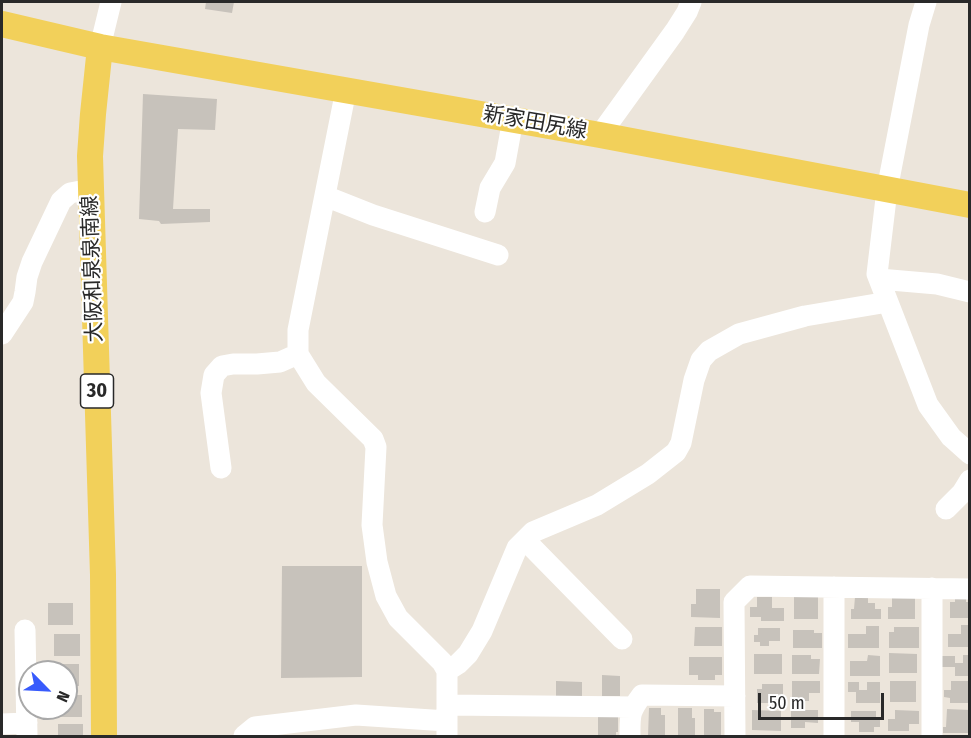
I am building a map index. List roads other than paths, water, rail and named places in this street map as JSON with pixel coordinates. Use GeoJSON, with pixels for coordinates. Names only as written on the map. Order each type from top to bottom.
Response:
{"type":"FeatureCollection","features":[{"type":"Feature","properties":{"kind":"main road"},"geometry":{"type":"LineString","coordinates":[[2,24],[100,47]]}},
{"type":"Feature","properties":{"kind":"main road","name":"新家田尻線"},"geometry":{"type":"LineString","coordinates":[[100,47],[513,119],[969,205]]}},
{"type":"Feature","properties":{"kind":"main road","name":"大阪和泉泉南線"},"geometry":{"type":"LineString","coordinates":[[100,47],[90,156],[102,575],[104,736]]}},
{"type":"Feature","properties":{"kind":"street"},"geometry":{"type":"LineString","coordinates":[[100,47],[111,2]]}},
{"type":"Feature","properties":{"kind":"street"},"geometry":{"type":"LineString","coordinates":[[600,135],[675,31],[691,2]]}},
{"type":"Feature","properties":{"kind":"street"},"geometry":{"type":"LineString","coordinates":[[926,2],[888,190],[877,274],[928,405],[951,437],[969,454]]}},
{"type":"Feature","properties":{"kind":"street"},"geometry":{"type":"LineString","coordinates":[[346,90],[298,330],[298,354],[316,384],[373,439],[376,447],[372,525],[377,562],[386,596],[398,618],[442,662],[447,671],[447,721]]}},
{"type":"Feature","properties":{"kind":"street"},"geometry":{"type":"LineString","coordinates":[[484,212],[489,188],[505,163],[513,119]]}},
{"type":"Feature","properties":{"kind":"street"},"geometry":{"type":"LineString","coordinates":[[2,334],[23,302],[32,262],[61,201],[70,193],[91,189]]}},
{"type":"Feature","properties":{"kind":"street"},"geometry":{"type":"LineString","coordinates":[[325,196],[373,215],[498,255]]}},
{"type":"Feature","properties":{"kind":"street"},"geometry":{"type":"LineString","coordinates":[[879,279],[937,284],[969,292]]}},
{"type":"Feature","properties":{"kind":"street"},"geometry":{"type":"LineString","coordinates":[[447,671],[468,654],[482,632],[517,548],[533,532],[597,505],[648,474],[676,452],[681,443],[694,380],[702,360],[709,351],[739,334],[805,316],[888,302]]}},
{"type":"Feature","properties":{"kind":"street"},"geometry":{"type":"LineString","coordinates":[[221,468],[211,393],[214,375],[222,366],[280,362],[298,354]]}},
{"type":"Feature","properties":{"kind":"street"},"geometry":{"type":"LineString","coordinates":[[945,509],[962,493],[969,480]]}},
{"type":"Feature","properties":{"kind":"street"},"geometry":{"type":"LineString","coordinates":[[525,540],[622,639]]}},
{"type":"Feature","properties":{"kind":"street"},"geometry":{"type":"LineString","coordinates":[[735,736],[734,602],[750,586],[969,589]]}},
{"type":"Feature","properties":{"kind":"street"},"geometry":{"type":"LineString","coordinates":[[834,587],[834,736]]}},
{"type":"Feature","properties":{"kind":"street"},"geometry":{"type":"LineString","coordinates":[[932,588],[932,736]]}},
{"type":"Feature","properties":{"kind":"street"},"geometry":{"type":"LineString","coordinates":[[2,724],[27,730],[25,630]]}},
{"type":"Feature","properties":{"kind":"street"},"geometry":{"type":"LineString","coordinates":[[630,736],[630,714],[642,695],[735,696]]}},
{"type":"Feature","properties":{"kind":"street"},"geometry":{"type":"LineString","coordinates":[[244,736],[255,728],[356,715],[447,721],[633,707]]}}]}
